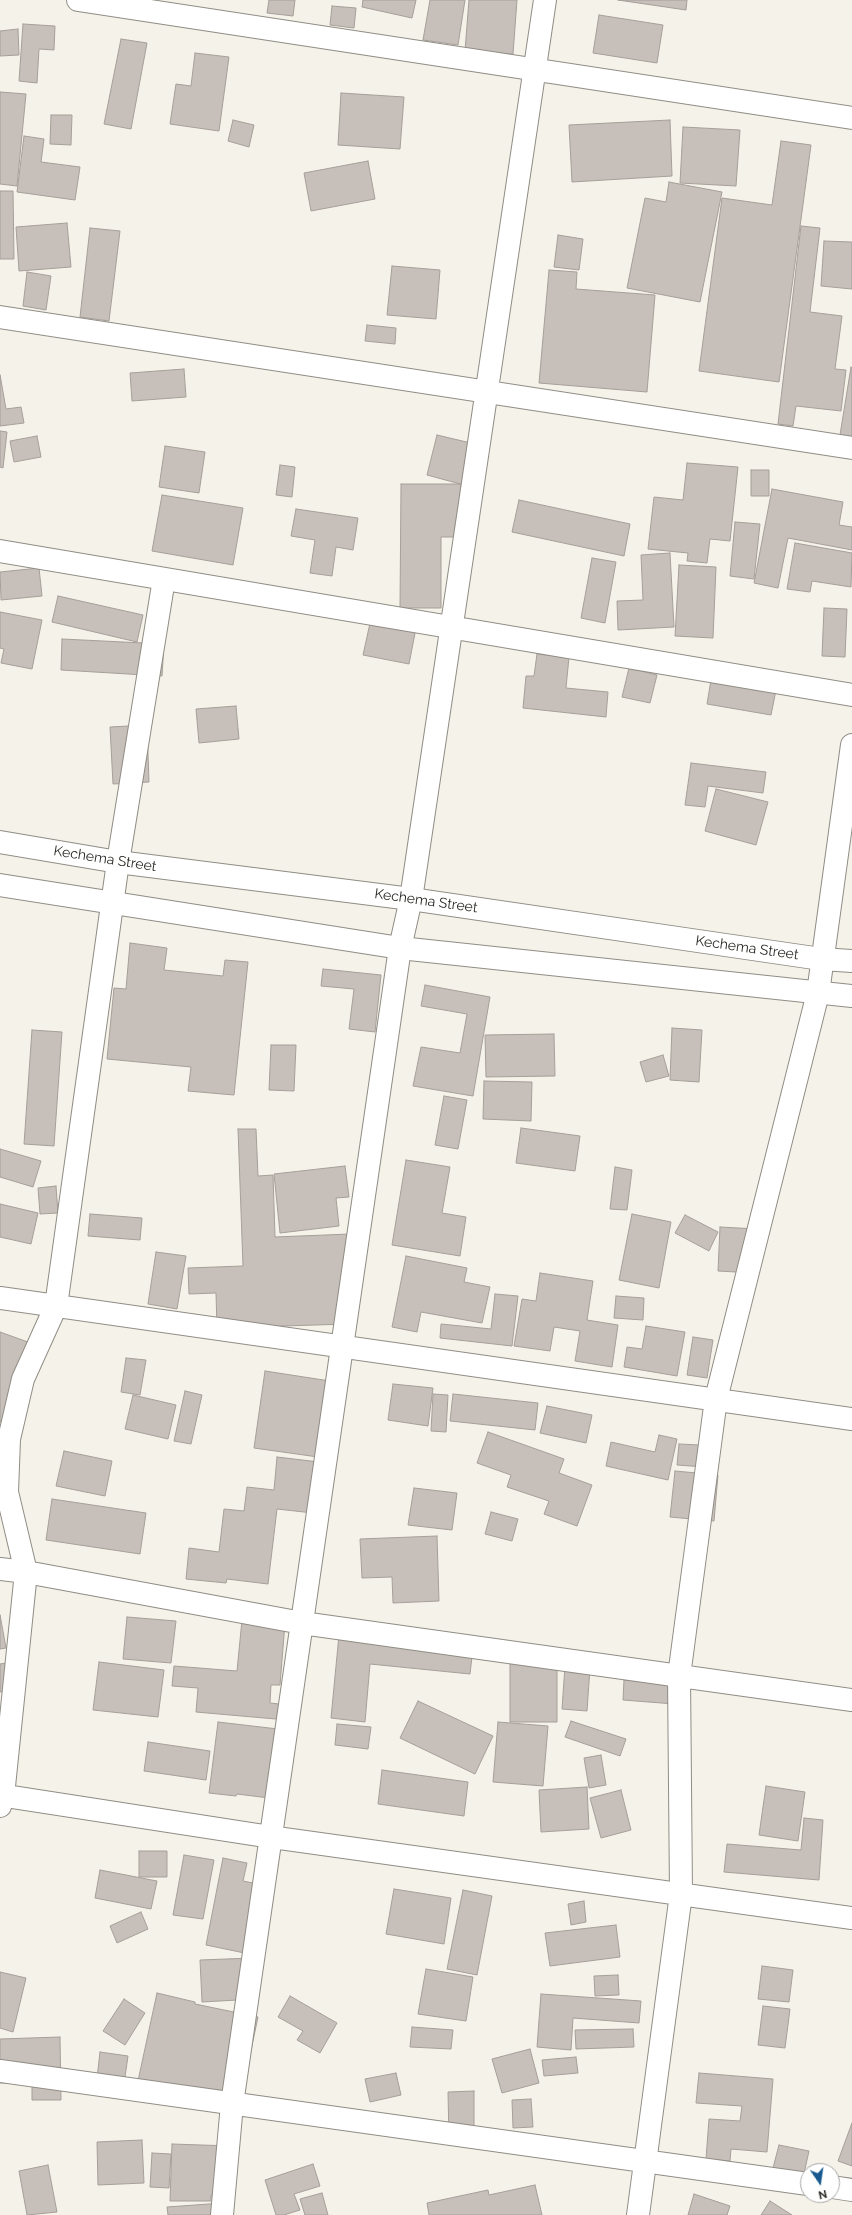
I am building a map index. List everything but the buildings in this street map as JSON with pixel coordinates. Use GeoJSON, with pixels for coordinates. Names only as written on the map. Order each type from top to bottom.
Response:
{"type":"FeatureCollection","features":[{"type":"Feature","properties":{"kind":"street"},"geometry":{"type":"LineString","coordinates":[[78,0],[156,6],[535,70],[852,118]]}},
{"type":"Feature","properties":{"kind":"street"},"geometry":{"type":"LineString","coordinates":[[222,2215],[232,2104],[400,948],[410,898],[545,0]]}},
{"type":"Feature","properties":{"kind":"street"},"geometry":{"type":"LineString","coordinates":[[0,317],[852,448]]}},
{"type":"Feature","properties":{"kind":"street"},"geometry":{"type":"LineString","coordinates":[[0,551],[852,695]]}},
{"type":"Feature","properties":{"kind":"street"},"geometry":{"type":"LineString","coordinates":[[164,579],[118,862],[56,1306],[23,1379],[9,1439],[7,1492],[26,1572],[1,1799],[852,1918]]}},
{"type":"Feature","properties":{"kind":"street"},"geometry":{"type":"LineString","coordinates":[[638,2215],[681,1894],[679,1676],[716,1399],[818,993],[821,959],[852,745]]}},
{"type":"Feature","properties":{"kind":"street","name":"Kechema Street"},"geometry":{"type":"LineString","coordinates":[[0,842],[118,862],[410,898],[821,959],[852,962]]}},
{"type":"Feature","properties":{"kind":"street"},"geometry":{"type":"LineString","coordinates":[[0,885],[400,948],[852,996]]}},
{"type":"Feature","properties":{"kind":"street"},"geometry":{"type":"LineString","coordinates":[[0,1298],[852,1419]]}},
{"type":"Feature","properties":{"kind":"street"},"geometry":{"type":"LineString","coordinates":[[0,1569],[26,1572],[302,1623],[852,1700]]}},
{"type":"Feature","properties":{"kind":"street"},"geometry":{"type":"LineString","coordinates":[[0,2071],[800,2183]]}},
{"type":"Feature","properties":{"kind":"street"},"geometry":{"type":"LineString","coordinates":[[840,2188],[852,2190]]}}]}
